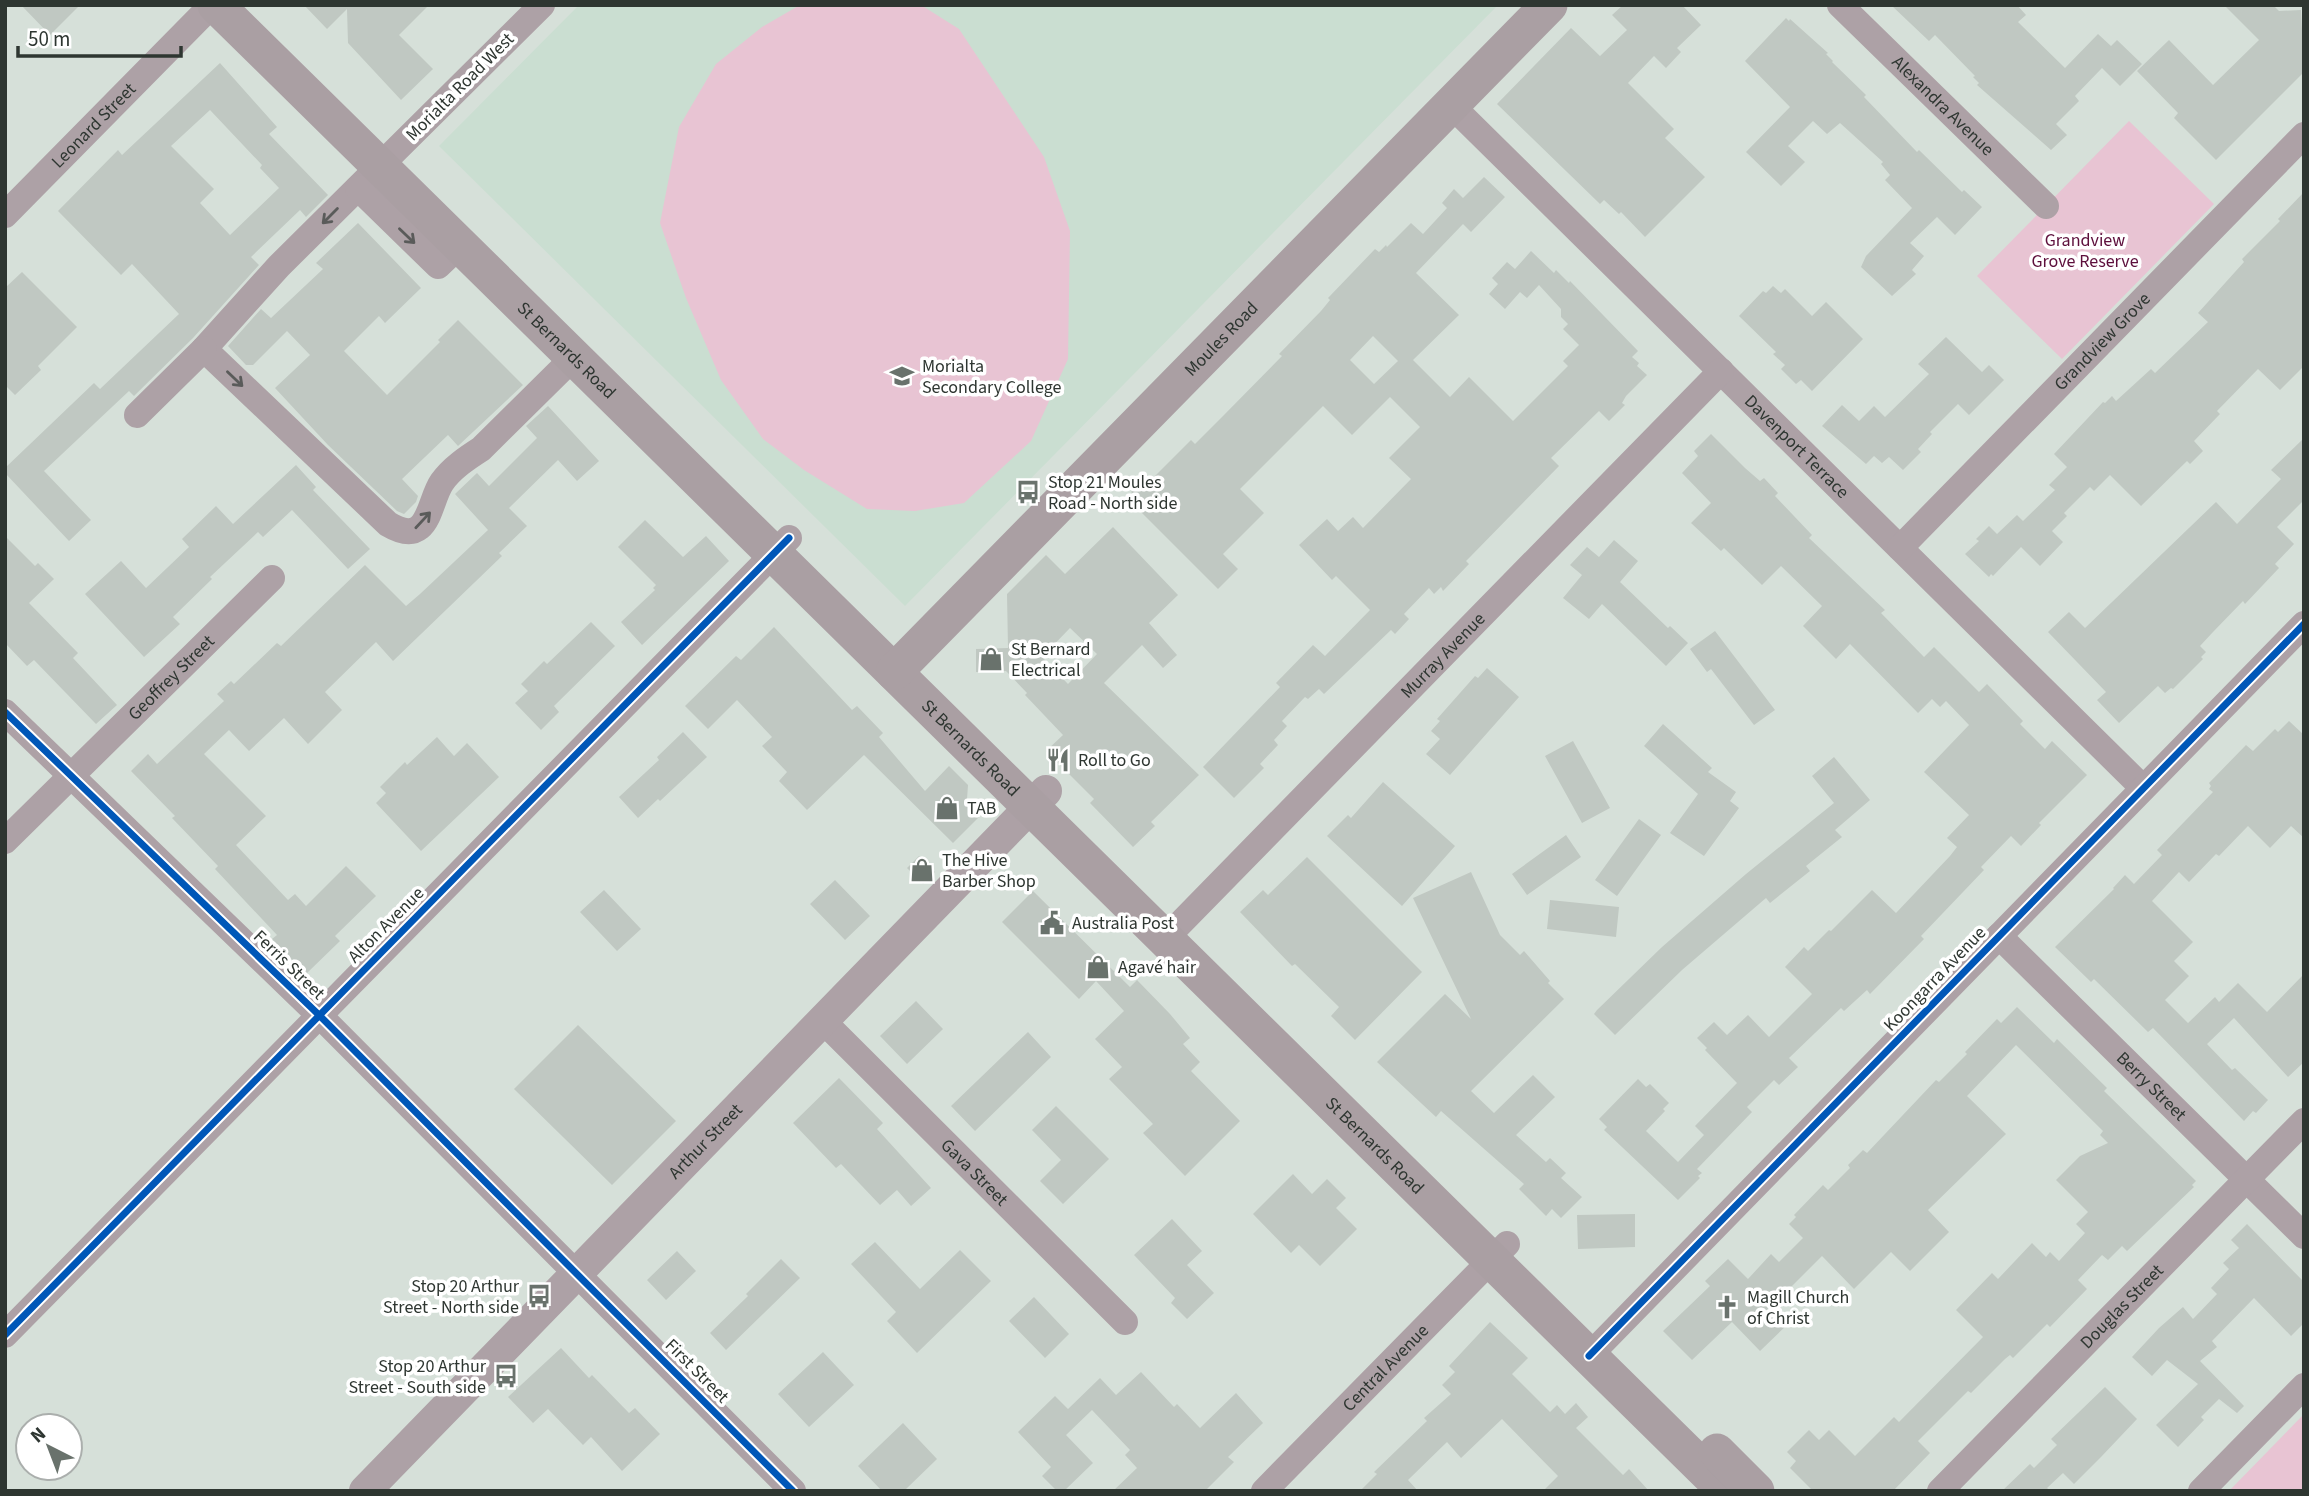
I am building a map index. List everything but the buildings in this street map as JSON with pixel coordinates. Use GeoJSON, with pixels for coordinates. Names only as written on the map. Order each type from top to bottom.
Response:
{"type":"FeatureCollection","features":[{"type":"Feature","properties":{"kind":"main road","name":"St Bernards Road"},"geometry":{"type":"LineString","coordinates":[[214,5],[377,169],[781,546],[1597,1348],[1756,1491]]}},
{"type":"Feature","properties":{"kind":"main road","name":"St Bernards Road"},"geometry":{"type":"LineString","coordinates":[[246,5],[377,169],[574,356],[781,546]]}},
{"type":"Feature","properties":{"kind":"main road","name":"Moules Road"},"geometry":{"type":"LineString","coordinates":[[902,664],[1549,5]]}},
{"type":"Feature","properties":{"kind":"main road","name":"St Bernards Road"},"geometry":{"type":"LineString","coordinates":[[1597,1348],[1726,1491]]}},
{"type":"Feature","properties":{"kind":"street","name":"Leonard Street"},"geometry":{"type":"LineString","coordinates":[[5,215],[214,5]]}},
{"type":"Feature","properties":{"kind":"street","name":"Morialta Road West"},"geometry":{"type":"LineString","coordinates":[[137,415],[204,349],[241,306],[542,5]]}},
{"type":"Feature","properties":{"kind":"street","name":"Alexandra Avenue"},"geometry":{"type":"LineString","coordinates":[[1840,5],[2046,206]]}},
{"type":"Feature","properties":{"kind":"street","name":"Davenport Terrace"},"geometry":{"type":"LineString","coordinates":[[1451,105],[2143,788]]}},
{"type":"Feature","properties":{"kind":"street","name":"Grandview Grove"},"geometry":{"type":"LineString","coordinates":[[1900,548],[2304,135]]}},
{"type":"Feature","properties":{"kind":"street"},"geometry":{"type":"LineString","coordinates":[[204,349],[388,524],[399,531],[410,531],[419,527],[429,516],[443,480],[490,440],[574,356]]}},
{"type":"Feature","properties":{"kind":"street","name":"Murray Avenue"},"geometry":{"type":"LineString","coordinates":[[1173,931],[1721,371]]}},
{"type":"Feature","properties":{"kind":"street","name":"Alton Avenue"},"geometry":{"type":"LineString","coordinates":[[5,1335],[781,546]]}},
{"type":"Feature","properties":{"kind":"street","name":"Geoffrey Street"},"geometry":{"type":"LineString","coordinates":[[5,841],[272,578]]}},
{"type":"Feature","properties":{"kind":"street","name":"Koongarra Avenue"},"geometry":{"type":"LineString","coordinates":[[1597,1348],[2304,624]]}},
{"type":"Feature","properties":{"kind":"street","name":"Ferris Street"},"geometry":{"type":"LineString","coordinates":[[5,712],[319,1015],[578,1274]]}},
{"type":"Feature","properties":{"kind":"street","name":"Arthur Street"},"geometry":{"type":"LineString","coordinates":[[365,1491],[1038,799]]}},
{"type":"Feature","properties":{"kind":"street","name":"Berry Street"},"geometry":{"type":"LineString","coordinates":[[1998,936],[2304,1236]]}},
{"type":"Feature","properties":{"kind":"street","name":"Gava Street"},"geometry":{"type":"LineString","coordinates":[[823,1021],[1125,1322]]}},
{"type":"Feature","properties":{"kind":"street","name":"Douglas Street"},"geometry":{"type":"LineString","coordinates":[[1940,1491],[2304,1121]]}},
{"type":"Feature","properties":{"kind":"street","name":"Central Avenue"},"geometry":{"type":"LineString","coordinates":[[1265,1491],[1499,1252]]}},
{"type":"Feature","properties":{"kind":"street","name":"First Street"},"geometry":{"type":"LineString","coordinates":[[578,1274],[793,1491]]}},
{"type":"Feature","properties":{"kind":"street"},"geometry":{"type":"LineString","coordinates":[[2201,1491],[2304,1386]]}},
{"type":"Feature","properties":{"kind":"shaded area","name":"Morialta Secondary College"},"geometry":{"type":"Polygon","coordinates":[[[579,5],[1498,5],[905,606],[439,146],[579,5]]]}},
{"type":"Feature","properties":{"kind":"green space"},"geometry":{"type":"Polygon","coordinates":[[[800,5],[921,5],[959,29],[1044,157],[1070,231],[1068,359],[1031,441],[964,503],[915,511],[867,509],[804,470],[763,439],[721,380],[686,298],[660,223],[679,127],[716,64],[762,27],[800,5]]]}},
{"type":"Feature","properties":{"kind":"green space","name":"Grandview Grove Reserve"},"geometry":{"type":"Polygon","coordinates":[[[2129,121],[2214,204],[2062,359],[1977,276],[2129,121]]]}},
{"type":"Feature","properties":{"kind":"green space"},"geometry":{"type":"Polygon","coordinates":[[[2304,1414],[2304,1491],[2229,1491],[2304,1414]]]}},
{"type":"Feature","properties":{"kind":"cycle path"},"geometry":{"type":"LineString","coordinates":[[5,1335],[789,538]]}},
{"type":"Feature","properties":{"kind":"cycle path"},"geometry":{"type":"LineString","coordinates":[[1589,1356],[2304,624]]}},
{"type":"Feature","properties":{"kind":"cycle path"},"geometry":{"type":"LineString","coordinates":[[5,712],[319,1015],[793,1491]]}},
{"type":"Feature","properties":{"kind":"place","name":"Morialta Secondary College"},"geometry":{"type":"Point","coordinates":[902,376]}},
{"type":"Feature","properties":{"kind":"place","name":"Stop 21 Moules Road - North side"},"geometry":{"type":"Point","coordinates":[1028,492]}},
{"type":"Feature","properties":{"kind":"place","name":"St Bernard Electrical"},"geometry":{"type":"Point","coordinates":[991,659]}},
{"type":"Feature","properties":{"kind":"place","name":"Roll to Go"},"geometry":{"type":"Point","coordinates":[1058,760]}},
{"type":"Feature","properties":{"kind":"place","name":"TAB"},"geometry":{"type":"Point","coordinates":[947,808]}},
{"type":"Feature","properties":{"kind":"place","name":"The Hive Barber Shop"},"geometry":{"type":"Point","coordinates":[922,870]}},
{"type":"Feature","properties":{"kind":"place","name":"Australia Post"},"geometry":{"type":"Point","coordinates":[1052,923]}},
{"type":"Feature","properties":{"kind":"place","name":"Agavé hair"},"geometry":{"type":"Point","coordinates":[1098,967]}},
{"type":"Feature","properties":{"kind":"place","name":"Stop 20 Arthur Street - North side"},"geometry":{"type":"Point","coordinates":[539,1296]}},
{"type":"Feature","properties":{"kind":"place","name":"Magill Church of Christ"},"geometry":{"type":"Point","coordinates":[1727,1307]}},
{"type":"Feature","properties":{"kind":"place","name":"Stop 20 Arthur Street - South side"},"geometry":{"type":"Point","coordinates":[506,1376]}}]}
